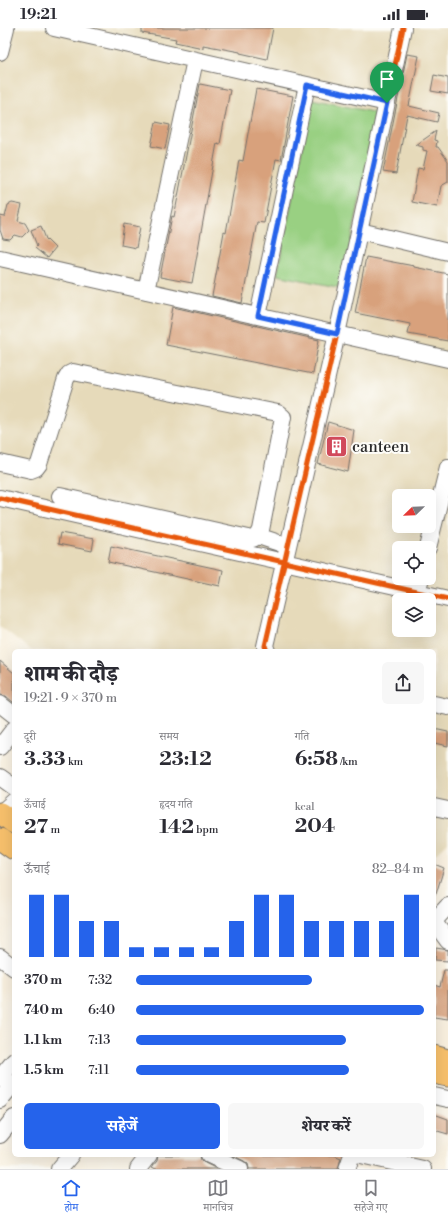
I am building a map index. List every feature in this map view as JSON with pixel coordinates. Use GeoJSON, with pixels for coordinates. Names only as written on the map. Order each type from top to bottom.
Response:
{"type":"FeatureCollection","features":[{"type":"Feature","properties":{"kind":"main road"},"geometry":{"type":"LineString","coordinates":[[0,839],[12,848]]}},
{"type":"Feature","properties":{"kind":"main road"},"geometry":{"type":"LineString","coordinates":[[436,1057],[448,1060]]}},
{"type":"Feature","properties":{"kind":"main road"},"geometry":{"type":"LineString","coordinates":[[436,1073],[448,1076]]}},
{"type":"Feature","properties":{"kind":"street"},"geometry":{"type":"LineString","coordinates":[[0,52],[6,28]]}},
{"type":"Feature","properties":{"kind":"street"},"geometry":{"type":"LineString","coordinates":[[54,28],[387,103]]}},
{"type":"Feature","properties":{"kind":"street"},"geometry":{"type":"LineString","coordinates":[[266,649],[265,646],[360,231],[403,28]]}},
{"type":"Feature","properties":{"kind":"street"},"geometry":{"type":"LineString","coordinates":[[146,291],[195,60]]}},
{"type":"Feature","properties":{"kind":"street"},"geometry":{"type":"LineString","coordinates":[[258,316],[307,85]]}},
{"type":"Feature","properties":{"kind":"street"},"geometry":{"type":"LineString","coordinates":[[360,231],[448,252]]}},
{"type":"Feature","properties":{"kind":"street"},"geometry":{"type":"LineString","coordinates":[[0,258],[448,359]]}},
{"type":"Feature","properties":{"kind":"street"},"geometry":{"type":"LineString","coordinates":[[0,463],[31,470],[36,468],[39,464],[66,379],[69,374],[73,372],[278,414],[282,417],[282,423],[261,530],[258,536]]}},
{"type":"Feature","properties":{"kind":"street"},"geometry":{"type":"LineString","coordinates":[[430,541],[448,467]]}},
{"type":"Feature","properties":{"kind":"street"},"geometry":{"type":"LineString","coordinates":[[60,496],[253,538],[258,536],[288,546]]}},
{"type":"Feature","properties":{"kind":"street"},"geometry":{"type":"LineString","coordinates":[[0,498],[284,563],[392,581]]}},
{"type":"Feature","properties":{"kind":"street"},"geometry":{"type":"LineString","coordinates":[[419,585],[448,599]]}},
{"type":"Feature","properties":{"kind":"street"},"geometry":{"type":"LineString","coordinates":[[0,704],[12,713]]}},
{"type":"Feature","properties":{"kind":"street"},"geometry":{"type":"LineString","coordinates":[[436,704],[448,707]]}},
{"type":"Feature","properties":{"kind":"street"},"geometry":{"type":"LineString","coordinates":[[0,747],[12,732]]}},
{"type":"Feature","properties":{"kind":"street"},"geometry":{"type":"LineString","coordinates":[[0,777],[12,786]]}},
{"type":"Feature","properties":{"kind":"street"},"geometry":{"type":"LineString","coordinates":[[436,807],[448,810]]}},
{"type":"Feature","properties":{"kind":"street"},"geometry":{"type":"LineString","coordinates":[[436,920],[448,906]]}},
{"type":"Feature","properties":{"kind":"street"},"geometry":{"type":"LineString","coordinates":[[436,925],[448,941]]}},
{"type":"Feature","properties":{"kind":"street"},"geometry":{"type":"LineString","coordinates":[[0,957],[12,966]]}},
{"type":"Feature","properties":{"kind":"street"},"geometry":{"type":"LineString","coordinates":[[0,1078],[12,1063]]}},
{"type":"Feature","properties":{"kind":"street"},"geometry":{"type":"LineString","coordinates":[[0,1100],[12,1085]]}},
{"type":"Feature","properties":{"kind":"street"},"geometry":{"type":"LineString","coordinates":[[436,1096],[448,1099]]}},
{"type":"Feature","properties":{"kind":"street"},"geometry":{"type":"LineString","coordinates":[[0,1135],[12,1120]]}},
{"type":"Feature","properties":{"kind":"street"},"geometry":{"type":"LineString","coordinates":[[59,1169],[69,1157]]}},
{"type":"Feature","properties":{"kind":"street"},"geometry":{"type":"LineString","coordinates":[[138,1169],[147,1157]]}},
{"type":"Feature","properties":{"kind":"street"},"geometry":{"type":"LineString","coordinates":[[213,1157],[240,1169]]}},
{"type":"Feature","properties":{"kind":"street"},"geometry":{"type":"LineString","coordinates":[[347,1169],[351,1157]]}},
{"type":"Feature","properties":{"kind":"street"},"geometry":{"type":"LineString","coordinates":[[370,1157],[423,1169]]}},
{"type":"Feature","properties":{"kind":"shaded area"},"geometry":{"type":"Polygon","coordinates":[[[0,28],[448,28],[448,842],[437,853],[436,649],[29,649],[0,626],[0,28]]]}},
{"type":"Feature","properties":{"kind":"green space"},"geometry":{"type":"Polygon","coordinates":[[[312,99],[377,113],[342,288],[277,275],[312,99]]]}},
{"type":"Feature","properties":{"kind":"building"},"geometry":{"type":"Polygon","coordinates":[[[142,28],[273,28],[267,59],[203,45],[203,48],[175,42],[176,39],[142,33],[142,28]]]}},
{"type":"Feature","properties":{"kind":"building"},"geometry":{"type":"Polygon","coordinates":[[[407,54],[419,56],[409,106],[439,113],[437,122],[407,115],[396,174],[383,172],[407,54]]]}},
{"type":"Feature","properties":{"kind":"building"},"geometry":{"type":"Polygon","coordinates":[[[434,75],[448,78],[448,94],[431,91],[434,75]]]}},
{"type":"Feature","properties":{"kind":"building"},"geometry":{"type":"Polygon","coordinates":[[[200,84],[230,90],[220,144],[217,143],[192,283],[160,277],[172,216],[174,217],[200,84]]]}},
{"type":"Feature","properties":{"kind":"building"},"geometry":{"type":"Polygon","coordinates":[[[256,89],[293,96],[281,160],[276,159],[264,223],[257,222],[242,303],[212,296],[224,232],[226,233],[239,160],[243,161],[256,89]]]}},
{"type":"Feature","properties":{"kind":"building"},"geometry":{"type":"Polygon","coordinates":[[[156,122],[170,125],[165,149],[151,146],[156,122]]]}},
{"type":"Feature","properties":{"kind":"building"},"geometry":{"type":"Polygon","coordinates":[[[436,131],[434,140],[437,141],[436,147],[438,147],[448,161],[448,182],[441,186],[437,207],[412,202],[418,168],[423,169],[427,151],[423,150],[423,147],[416,145],[436,131]]]}},
{"type":"Feature","properties":{"kind":"building"},"geometry":{"type":"Polygon","coordinates":[[[12,203],[22,205],[18,221],[25,223],[29,230],[22,237],[15,235],[10,240],[3,239],[0,230],[0,216],[5,217],[8,205],[12,203]]]}},
{"type":"Feature","properties":{"kind":"building"},"geometry":{"type":"Polygon","coordinates":[[[124,224],[140,227],[136,248],[121,245],[124,224]]]}},
{"type":"Feature","properties":{"kind":"building"},"geometry":{"type":"Polygon","coordinates":[[[41,226],[46,239],[55,248],[47,258],[35,248],[37,246],[31,230],[41,226]]]}},
{"type":"Feature","properties":{"kind":"building"},"geometry":{"type":"Polygon","coordinates":[[[366,257],[448,274],[448,341],[408,334],[410,324],[355,313],[366,257]]]}},
{"type":"Feature","properties":{"kind":"building"},"geometry":{"type":"Polygon","coordinates":[[[173,307],[319,340],[313,374],[166,345],[173,307]]]}},
{"type":"Feature","properties":{"kind":"building","name":"canteen"},"geometry":{"type":"Polygon","coordinates":[[[328,422],[354,430],[348,472],[318,464],[328,422]]]}},
{"type":"Feature","properties":{"kind":"building"},"geometry":{"type":"Polygon","coordinates":[[[60,533],[94,539],[92,551],[58,544],[60,533]]]}},
{"type":"Feature","properties":{"kind":"building"},"geometry":{"type":"Polygon","coordinates":[[[111,546],[223,570],[220,586],[108,562],[111,546]]]}},
{"type":"Feature","properties":{"kind":"building"},"geometry":{"type":"Polygon","coordinates":[[[0,661],[12,671],[12,701],[6,696],[0,695],[0,661]]]}},
{"type":"Feature","properties":{"kind":"building"},"geometry":{"type":"Polygon","coordinates":[[[436,729],[448,732],[448,746],[436,743],[436,729]]]}},
{"type":"Feature","properties":{"kind":"building"},"geometry":{"type":"Polygon","coordinates":[[[436,865],[444,868],[436,894],[436,865]]]}},
{"type":"Feature","properties":{"kind":"building"},"geometry":{"type":"Polygon","coordinates":[[[436,948],[448,950],[448,961],[436,960],[436,948]]]}},
{"type":"Feature","properties":{"kind":"building"},"geometry":{"type":"Polygon","coordinates":[[[444,970],[448,970],[448,1019],[436,1017],[436,986],[440,987],[444,970]]]}},
{"type":"Feature","properties":{"kind":"building"},"geometry":{"type":"Polygon","coordinates":[[[436,1115],[448,1119],[448,1134],[436,1131],[436,1115]]]}},
{"type":"Feature","properties":{"kind":"building"},"geometry":{"type":"Polygon","coordinates":[[[158,1157],[200,1157],[201,1160],[205,1163],[217,1169],[156,1169],[152,1167],[157,1161],[158,1157]]]}},
{"type":"Feature","properties":{"kind":"building"},"geometry":{"type":"Polygon","coordinates":[[[236,1157],[341,1158],[338,1169],[249,1169],[248,1164],[236,1157]]]}},
{"type":"Feature","properties":{"kind":"cycle path"},"geometry":{"type":"LineString","coordinates":[[266,649],[265,646],[337,334],[403,28]]}},
{"type":"Feature","properties":{"kind":"cycle path"},"geometry":{"type":"LineString","coordinates":[[0,498],[448,599]]}},
{"type":"Feature","properties":{"kind":"place","name":"canteen"},"geometry":{"type":"Point","coordinates":[337,447]}},
{"type":"Feature","properties":{"kind":"route"},"geometry":{"type":"LineString","coordinates":[[307,85],[387,103],[337,334],[258,316],[307,85]]}}]}
